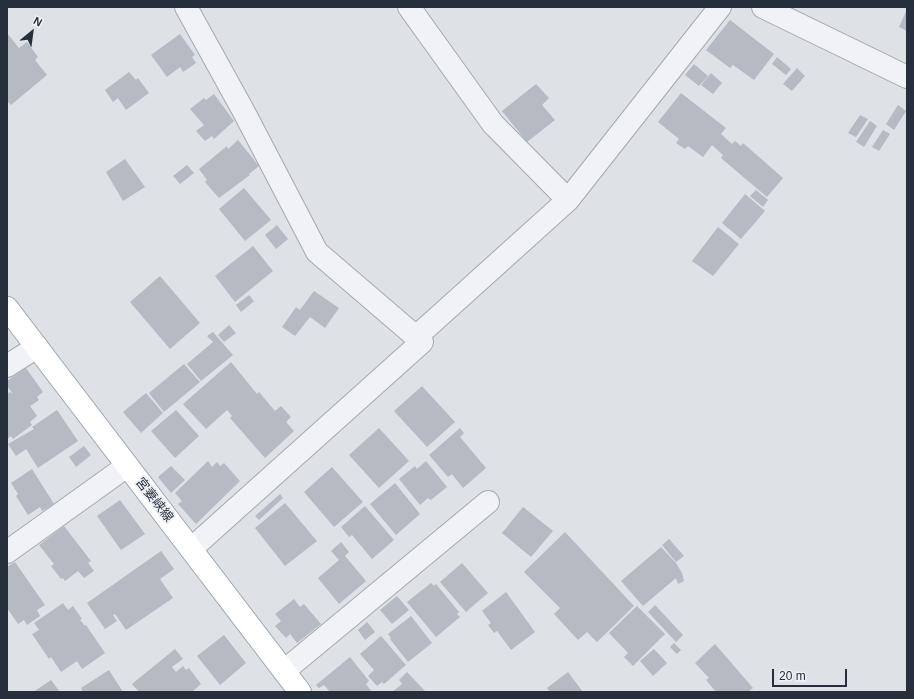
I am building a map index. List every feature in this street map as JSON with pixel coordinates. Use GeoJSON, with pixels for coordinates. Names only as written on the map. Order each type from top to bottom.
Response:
{"type":"FeatureCollection","features":[{"type":"Feature","properties":{"kind":"main road","name":"宮妻峡線"},"geometry":{"type":"LineString","coordinates":[[7,308],[127,466],[192,548],[300,692]]}},
{"type":"Feature","properties":{"kind":"street"},"geometry":{"type":"LineString","coordinates":[[186,7],[244,112],[318,252],[422,342],[192,548]]}},
{"type":"Feature","properties":{"kind":"street"},"geometry":{"type":"LineString","coordinates":[[409,7],[493,124],[568,200]]}},
{"type":"Feature","properties":{"kind":"street"},"geometry":{"type":"LineString","coordinates":[[416,337],[568,200],[720,7]]}},
{"type":"Feature","properties":{"kind":"street"},"geometry":{"type":"LineString","coordinates":[[763,7],[907,77]]}},
{"type":"Feature","properties":{"kind":"street"},"geometry":{"type":"LineString","coordinates":[[7,366],[37,347]]}},
{"type":"Feature","properties":{"kind":"street"},"geometry":{"type":"LineString","coordinates":[[7,552],[127,466]]}},
{"type":"Feature","properties":{"kind":"street"},"geometry":{"type":"LineString","coordinates":[[284,671],[488,502]]}},
{"type":"Feature","properties":{"kind":"building"},"geometry":{"type":"Polygon","coordinates":[[[907,9],[907,31],[899,27],[907,9]]]}},
{"type":"Feature","properties":{"kind":"building"},"geometry":{"type":"Polygon","coordinates":[[[730,20],[774,54],[754,80],[733,65],[730,68],[706,50],[730,20]]]}},
{"type":"Feature","properties":{"kind":"building"},"geometry":{"type":"Polygon","coordinates":[[[7,33],[19,48],[27,42],[38,57],[35,60],[47,75],[11,105],[7,101],[7,33]]]}},
{"type":"Feature","properties":{"kind":"building"},"geometry":{"type":"Polygon","coordinates":[[[180,34],[195,55],[192,57],[196,63],[183,72],[180,67],[167,77],[151,55],[180,34]]]}},
{"type":"Feature","properties":{"kind":"building"},"geometry":{"type":"Polygon","coordinates":[[[777,57],[791,69],[786,75],[772,64],[777,57]]]}},
{"type":"Feature","properties":{"kind":"building"},"geometry":{"type":"Polygon","coordinates":[[[694,64],[708,76],[699,86],[685,75],[694,64]]]}},
{"type":"Feature","properties":{"kind":"building"},"geometry":{"type":"Polygon","coordinates":[[[797,68],[805,76],[792,91],[783,84],[797,68]]]}},
{"type":"Feature","properties":{"kind":"building"},"geometry":{"type":"Polygon","coordinates":[[[129,72],[136,80],[138,78],[149,93],[126,110],[118,98],[113,102],[105,90],[129,72]]]}},
{"type":"Feature","properties":{"kind":"building"},"geometry":{"type":"Polygon","coordinates":[[[711,73],[722,83],[713,94],[701,85],[711,73]]]}},
{"type":"Feature","properties":{"kind":"building"},"geometry":{"type":"Polygon","coordinates":[[[536,84],[549,98],[542,105],[555,120],[527,142],[502,111],[536,84]]]}},
{"type":"Feature","properties":{"kind":"building"},"geometry":{"type":"Polygon","coordinates":[[[681,93],[726,128],[721,134],[732,144],[735,141],[741,146],[743,143],[783,178],[767,197],[721,158],[723,155],[712,145],[703,157],[688,146],[685,149],[676,143],[679,139],[658,122],[681,93]]]}},
{"type":"Feature","properties":{"kind":"building"},"geometry":{"type":"Polygon","coordinates":[[[214,94],[234,121],[214,139],[212,136],[205,141],[196,131],[204,125],[190,109],[204,98],[206,100],[214,94]]]}},
{"type":"Feature","properties":{"kind":"building"},"geometry":{"type":"Polygon","coordinates":[[[898,105],[906,111],[894,130],[886,124],[898,105]]]}},
{"type":"Feature","properties":{"kind":"building"},"geometry":{"type":"Polygon","coordinates":[[[860,115],[868,119],[856,137],[848,133],[860,115]]]}},
{"type":"Feature","properties":{"kind":"building"},"geometry":{"type":"Polygon","coordinates":[[[870,121],[877,126],[864,147],[856,142],[870,121]]]}},
{"type":"Feature","properties":{"kind":"building"},"geometry":{"type":"Polygon","coordinates":[[[883,130],[890,134],[879,151],[872,147],[883,130]]]}},
{"type":"Feature","properties":{"kind":"building"},"geometry":{"type":"Polygon","coordinates":[[[238,140],[259,166],[249,174],[250,175],[219,198],[205,182],[207,180],[199,169],[227,146],[228,149],[238,140]]]}},
{"type":"Feature","properties":{"kind":"building"},"geometry":{"type":"Polygon","coordinates":[[[125,159],[145,187],[123,201],[106,172],[125,159]]]}},
{"type":"Feature","properties":{"kind":"building"},"geometry":{"type":"Polygon","coordinates":[[[187,165],[194,173],[180,184],[173,176],[187,165]]]}},
{"type":"Feature","properties":{"kind":"building"},"geometry":{"type":"Polygon","coordinates":[[[244,188],[271,220],[245,241],[219,209],[244,188]]]}},
{"type":"Feature","properties":{"kind":"building"},"geometry":{"type":"Polygon","coordinates":[[[756,190],[768,200],[763,207],[750,196],[756,190]]]}},
{"type":"Feature","properties":{"kind":"building"},"geometry":{"type":"Polygon","coordinates":[[[745,194],[765,211],[741,239],[722,223],[745,194]]]}},
{"type":"Feature","properties":{"kind":"building"},"geometry":{"type":"Polygon","coordinates":[[[277,225],[288,239],[276,249],[265,235],[277,225]]]}},
{"type":"Feature","properties":{"kind":"building"},"geometry":{"type":"Polygon","coordinates":[[[718,227],[739,244],[713,276],[692,261],[718,227]]]}},
{"type":"Feature","properties":{"kind":"building"},"geometry":{"type":"Polygon","coordinates":[[[253,246],[273,271],[235,302],[215,276],[253,246]]]}},
{"type":"Feature","properties":{"kind":"building"},"geometry":{"type":"Polygon","coordinates":[[[160,276],[200,323],[170,349],[130,302],[160,276]]]}},
{"type":"Feature","properties":{"kind":"building"},"geometry":{"type":"Polygon","coordinates":[[[314,291],[339,308],[325,328],[310,317],[295,336],[282,327],[296,307],[300,310],[314,291]]]}},
{"type":"Feature","properties":{"kind":"building"},"geometry":{"type":"Polygon","coordinates":[[[249,295],[254,301],[241,312],[236,305],[249,295]]]}},
{"type":"Feature","properties":{"kind":"building"},"geometry":{"type":"Polygon","coordinates":[[[229,325],[236,333],[224,342],[218,335],[229,325]]]}},
{"type":"Feature","properties":{"kind":"building"},"geometry":{"type":"Polygon","coordinates":[[[213,332],[233,355],[201,381],[187,364],[213,342],[207,336],[213,332]]]}},
{"type":"Feature","properties":{"kind":"building"},"geometry":{"type":"Polygon","coordinates":[[[231,362],[257,394],[259,392],[275,411],[281,406],[291,417],[286,422],[294,431],[265,458],[230,418],[232,416],[227,410],[206,429],[183,404],[231,362]]]}},
{"type":"Feature","properties":{"kind":"building"},"geometry":{"type":"Polygon","coordinates":[[[184,364],[200,382],[164,412],[149,393],[184,364]]]}},
{"type":"Feature","properties":{"kind":"building"},"geometry":{"type":"Polygon","coordinates":[[[26,368],[43,392],[37,397],[39,400],[30,406],[37,416],[30,422],[32,425],[13,439],[11,436],[7,439],[7,394],[10,392],[13,394],[7,386],[7,381],[26,368]]]}},
{"type":"Feature","properties":{"kind":"building"},"geometry":{"type":"Polygon","coordinates":[[[422,386],[455,422],[427,447],[394,411],[422,386]]]}},
{"type":"Feature","properties":{"kind":"building"},"geometry":{"type":"Polygon","coordinates":[[[146,393],[163,413],[141,433],[123,412],[146,393]]]}},
{"type":"Feature","properties":{"kind":"building"},"geometry":{"type":"Polygon","coordinates":[[[57,410],[78,441],[38,468],[26,449],[16,456],[8,444],[34,429],[32,427],[57,410]]]}},
{"type":"Feature","properties":{"kind":"building"},"geometry":{"type":"Polygon","coordinates":[[[176,410],[199,436],[175,458],[151,431],[176,410]]]}},
{"type":"Feature","properties":{"kind":"building"},"geometry":{"type":"Polygon","coordinates":[[[379,428],[409,461],[379,488],[349,455],[379,428]]]}},
{"type":"Feature","properties":{"kind":"building"},"geometry":{"type":"Polygon","coordinates":[[[460,428],[464,433],[460,437],[486,468],[463,488],[452,474],[448,477],[429,455],[460,428]]]}},
{"type":"Feature","properties":{"kind":"building"},"geometry":{"type":"Polygon","coordinates":[[[84,446],[91,455],[76,467],[69,457],[84,446]]]}},
{"type":"Feature","properties":{"kind":"building"},"geometry":{"type":"Polygon","coordinates":[[[208,461],[212,467],[217,462],[220,466],[224,463],[240,481],[196,524],[178,504],[182,501],[175,493],[208,461]]]}},
{"type":"Feature","properties":{"kind":"building"},"geometry":{"type":"Polygon","coordinates":[[[426,461],[447,487],[431,500],[428,498],[420,505],[399,479],[415,466],[417,469],[426,461]]]}},
{"type":"Feature","properties":{"kind":"building"},"geometry":{"type":"Polygon","coordinates":[[[171,466],[185,480],[171,493],[158,477],[171,466]]]}},
{"type":"Feature","properties":{"kind":"building"},"geometry":{"type":"Polygon","coordinates":[[[332,467],[363,502],[334,527],[304,492],[332,467]]]}},
{"type":"Feature","properties":{"kind":"building"},"geometry":{"type":"Polygon","coordinates":[[[32,469],[54,504],[42,511],[40,507],[28,515],[16,496],[18,494],[11,483],[32,469]]]}},
{"type":"Feature","properties":{"kind":"building"},"geometry":{"type":"Polygon","coordinates":[[[395,483],[420,514],[396,535],[370,504],[395,483]]]}},
{"type":"Feature","properties":{"kind":"building"},"geometry":{"type":"Polygon","coordinates":[[[280,494],[283,498],[259,520],[255,516],[280,494]]]}},
{"type":"Feature","properties":{"kind":"building"},"geometry":{"type":"Polygon","coordinates":[[[120,500],[145,534],[121,550],[97,516],[120,500]]]}},
{"type":"Feature","properties":{"kind":"building"},"geometry":{"type":"Polygon","coordinates":[[[285,503],[317,541],[285,566],[255,528],[285,503]]]}},
{"type":"Feature","properties":{"kind":"building"},"geometry":{"type":"Polygon","coordinates":[[[365,506],[394,540],[372,559],[352,535],[349,537],[341,527],[365,506]]]}},
{"type":"Feature","properties":{"kind":"building"},"geometry":{"type":"Polygon","coordinates":[[[523,507],[553,531],[531,557],[502,533],[523,507]]]}},
{"type":"Feature","properties":{"kind":"building"},"geometry":{"type":"Polygon","coordinates":[[[64,526],[91,561],[88,563],[94,571],[84,578],[78,571],[65,581],[63,578],[61,579],[51,566],[54,564],[39,545],[64,526]]]}},
{"type":"Feature","properties":{"kind":"building"},"geometry":{"type":"Polygon","coordinates":[[[565,532],[634,606],[597,642],[587,632],[578,640],[554,614],[560,608],[524,572],[565,532]]]}},
{"type":"Feature","properties":{"kind":"building"},"geometry":{"type":"Polygon","coordinates":[[[669,539],[684,556],[676,562],[662,545],[669,539]]]}},
{"type":"Feature","properties":{"kind":"building"},"geometry":{"type":"Polygon","coordinates":[[[341,542],[349,552],[345,556],[366,581],[339,604],[318,578],[339,560],[331,551],[341,542]]]}},
{"type":"Feature","properties":{"kind":"building"},"geometry":{"type":"Polygon","coordinates":[[[661,547],[676,563],[682,573],[684,581],[678,584],[676,578],[643,606],[621,581],[661,547]]]}},
{"type":"Feature","properties":{"kind":"building"},"geometry":{"type":"Polygon","coordinates":[[[161,551],[174,569],[160,579],[173,598],[126,630],[115,614],[113,615],[117,621],[105,629],[87,603],[161,551]]]}},
{"type":"Feature","properties":{"kind":"building"},"geometry":{"type":"Polygon","coordinates":[[[15,562],[45,605],[37,610],[40,616],[27,625],[24,620],[18,624],[7,608],[7,567],[15,562]]]}},
{"type":"Feature","properties":{"kind":"building"},"geometry":{"type":"Polygon","coordinates":[[[462,563],[488,593],[466,612],[440,582],[462,563]]]}},
{"type":"Feature","properties":{"kind":"building"},"geometry":{"type":"Polygon","coordinates":[[[431,583],[434,586],[436,584],[459,612],[457,614],[460,617],[436,637],[407,602],[431,583]]]}},
{"type":"Feature","properties":{"kind":"building"},"geometry":{"type":"Polygon","coordinates":[[[506,592],[535,632],[511,650],[497,631],[494,633],[488,625],[491,623],[482,611],[506,592]]]}},
{"type":"Feature","properties":{"kind":"building"},"geometry":{"type":"Polygon","coordinates":[[[397,596],[409,610],[392,624],[380,610],[397,596]]]}},
{"type":"Feature","properties":{"kind":"building"},"geometry":{"type":"Polygon","coordinates":[[[294,599],[300,607],[304,604],[321,624],[297,643],[290,634],[286,638],[275,626],[281,621],[275,614],[294,599]]]}},
{"type":"Feature","properties":{"kind":"building"},"geometry":{"type":"Polygon","coordinates":[[[63,603],[68,610],[73,606],[82,619],[80,620],[85,626],[86,625],[105,653],[82,669],[77,661],[61,672],[51,657],[49,659],[32,634],[39,630],[34,623],[63,603]]]}},
{"type":"Feature","properties":{"kind":"building"},"geometry":{"type":"Polygon","coordinates":[[[655,605],[683,635],[676,642],[648,612],[655,605]]]}},
{"type":"Feature","properties":{"kind":"building"},"geometry":{"type":"Polygon","coordinates":[[[637,606],[665,634],[633,666],[624,657],[628,653],[609,633],[637,606]]]}},
{"type":"Feature","properties":{"kind":"building"},"geometry":{"type":"Polygon","coordinates":[[[411,616],[432,643],[408,662],[390,639],[391,638],[388,634],[411,616]]]}},
{"type":"Feature","properties":{"kind":"building"},"geometry":{"type":"Polygon","coordinates":[[[367,622],[375,632],[365,640],[358,630],[367,622]]]}},
{"type":"Feature","properties":{"kind":"building"},"geometry":{"type":"Polygon","coordinates":[[[224,635],[246,663],[220,685],[197,656],[224,635]]]}},
{"type":"Feature","properties":{"kind":"building"},"geometry":{"type":"Polygon","coordinates":[[[381,636],[406,665],[384,684],[382,682],[377,686],[368,676],[374,670],[360,654],[381,636]]]}},
{"type":"Feature","properties":{"kind":"building"},"geometry":{"type":"Polygon","coordinates":[[[674,643],[681,650],[677,654],[670,647],[674,643]]]}},
{"type":"Feature","properties":{"kind":"building"},"geometry":{"type":"Polygon","coordinates":[[[715,644],[753,688],[748,692],[716,692],[706,680],[709,678],[695,663],[715,644]]]}},
{"type":"Feature","properties":{"kind":"building"},"geometry":{"type":"Polygon","coordinates":[[[175,649],[183,659],[172,667],[176,672],[183,666],[186,670],[189,668],[201,684],[192,692],[139,692],[132,684],[175,649]]]}},
{"type":"Feature","properties":{"kind":"building"},"geometry":{"type":"Polygon","coordinates":[[[654,649],[667,663],[653,676],[640,661],[654,649]]]}},
{"type":"Feature","properties":{"kind":"building"},"geometry":{"type":"Polygon","coordinates":[[[350,657],[369,681],[366,684],[372,692],[330,692],[324,685],[319,688],[316,685],[350,657]]]}},
{"type":"Feature","properties":{"kind":"building"},"geometry":{"type":"Polygon","coordinates":[[[109,670],[123,692],[83,692],[81,688],[109,670]]]}},
{"type":"Feature","properties":{"kind":"building"},"geometry":{"type":"Polygon","coordinates":[[[407,672],[426,692],[392,692],[402,684],[399,680],[407,672]]]}},
{"type":"Feature","properties":{"kind":"building"},"geometry":{"type":"Polygon","coordinates":[[[568,672],[583,692],[550,692],[547,688],[568,672]]]}},
{"type":"Feature","properties":{"kind":"building"},"geometry":{"type":"Polygon","coordinates":[[[51,680],[60,692],[33,692],[51,680]]]}}]}
